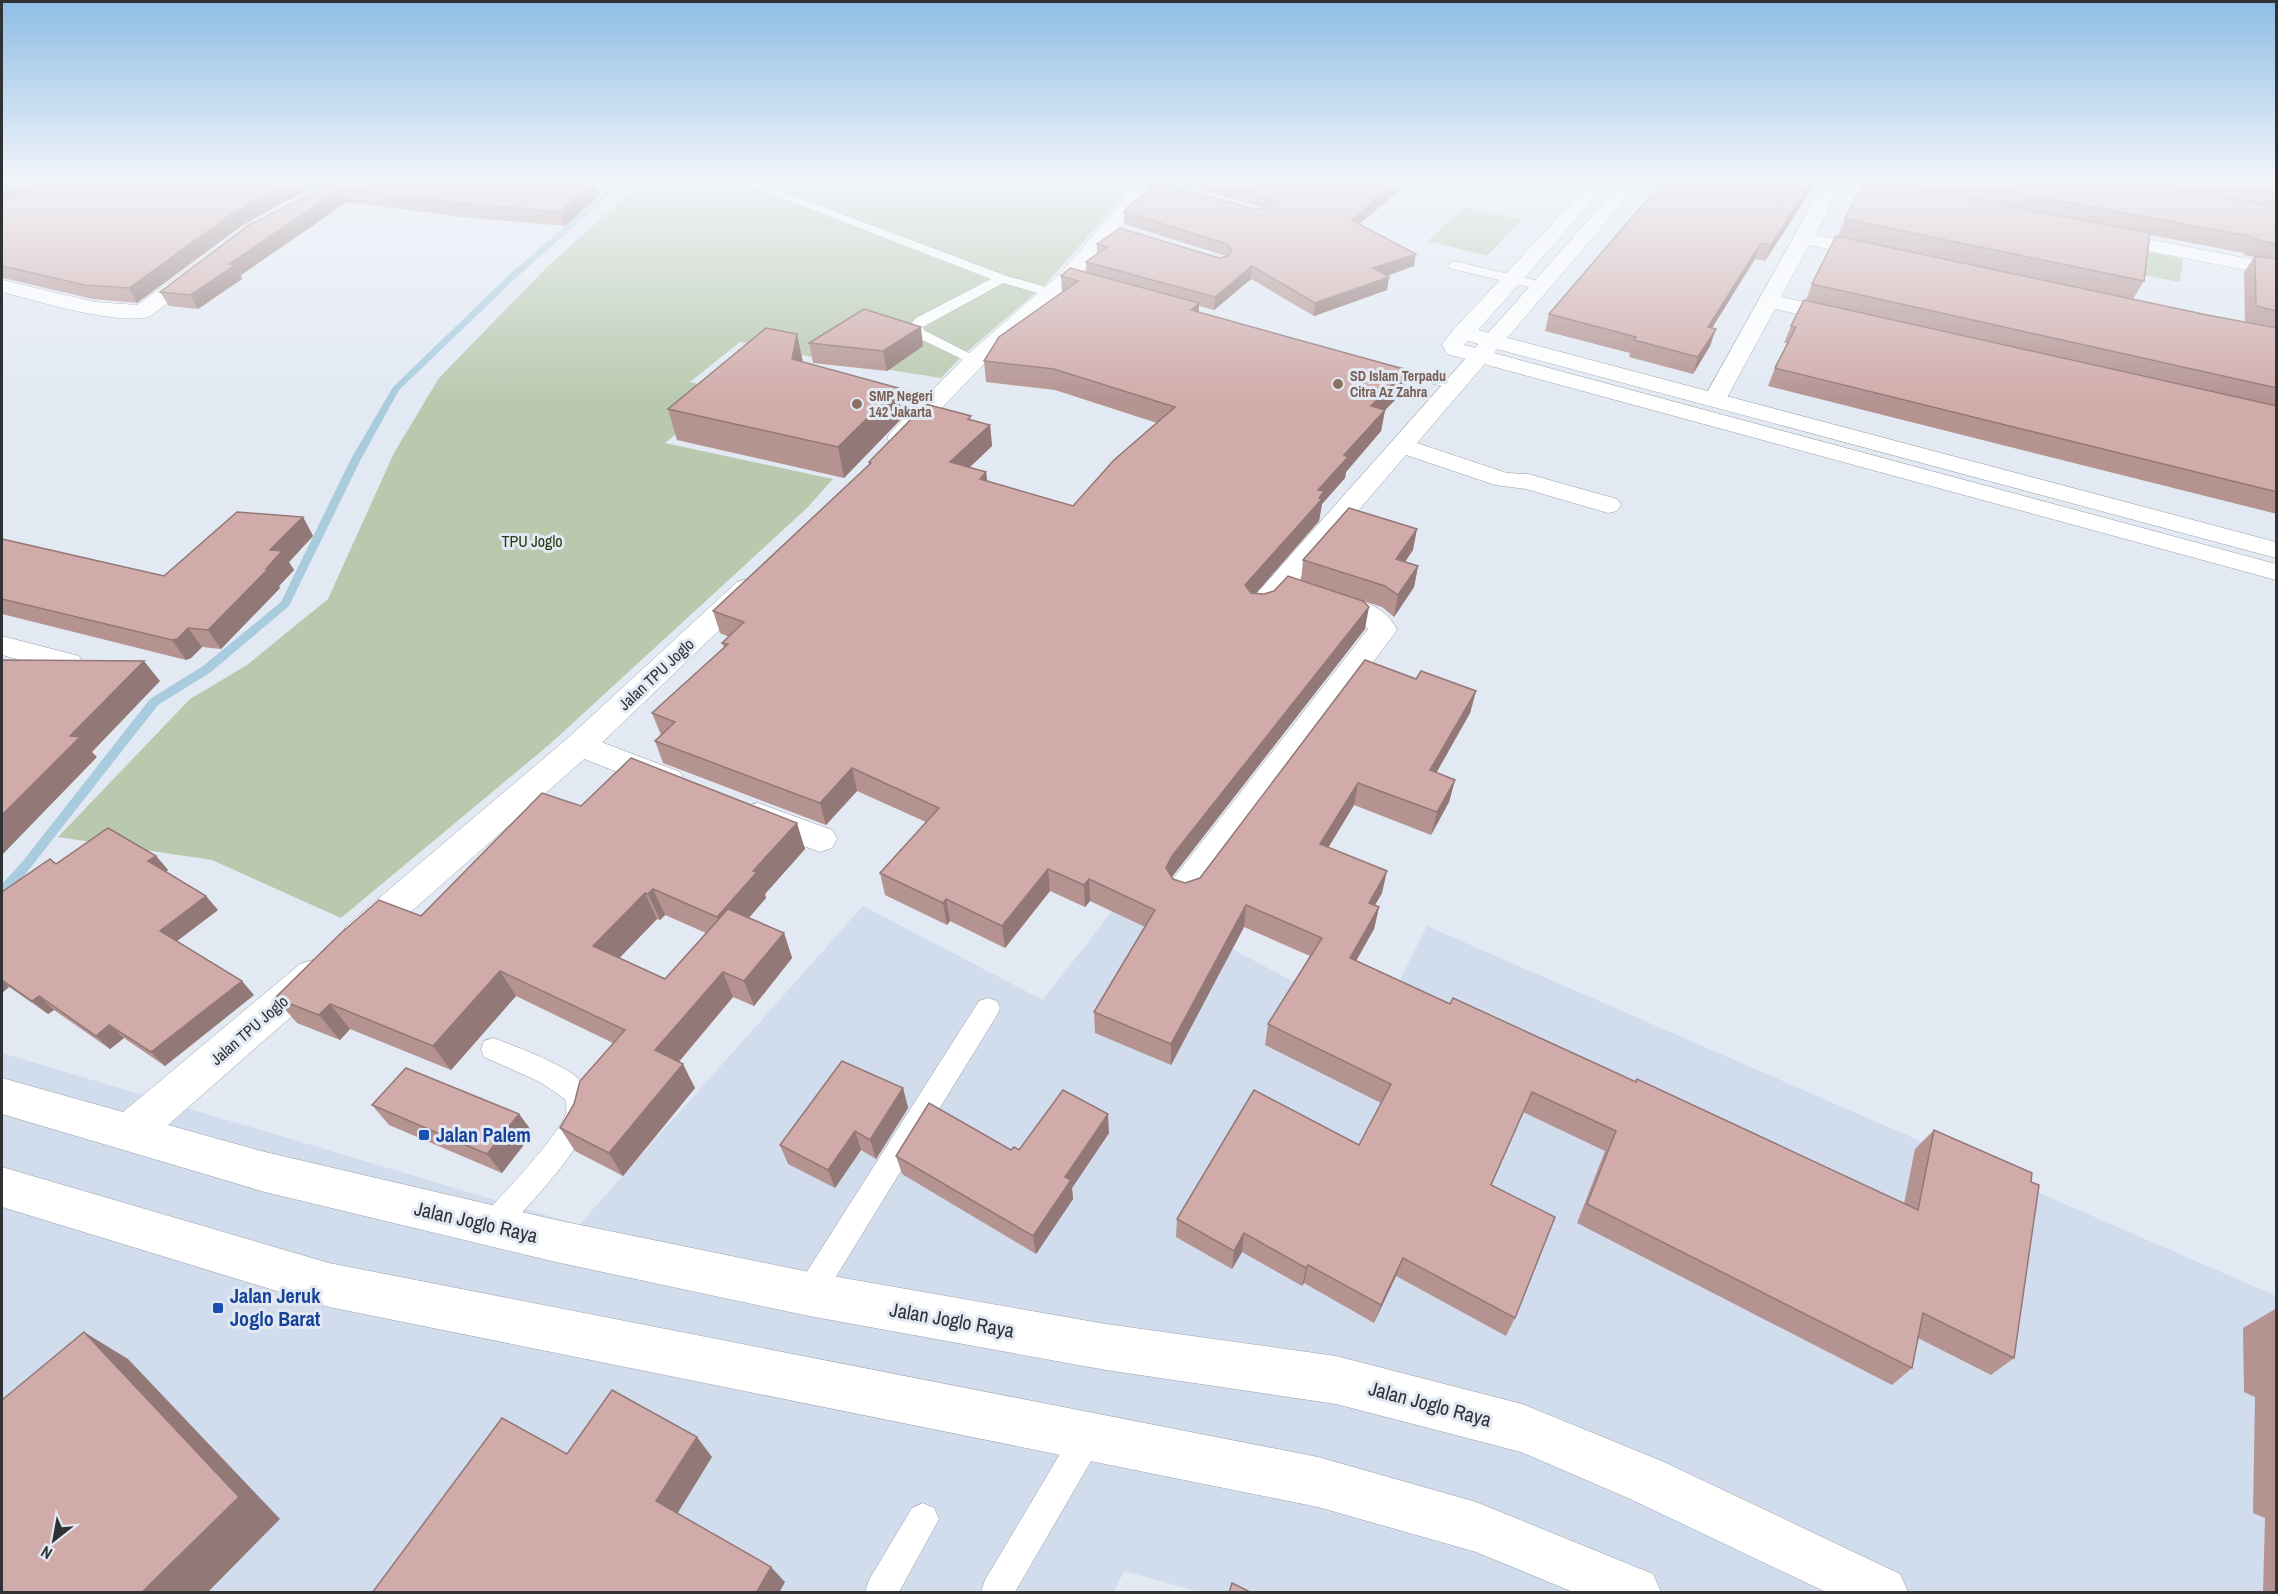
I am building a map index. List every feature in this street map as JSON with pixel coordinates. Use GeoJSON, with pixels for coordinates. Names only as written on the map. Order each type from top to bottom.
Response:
{"type":"FeatureCollection","features":[{"type":"Feature","properties":{"kind":"street"},"geometry":{"type":"LineString","coordinates":[[884,454],[975,360],[1069,285],[1099,253]]}},
{"type":"Feature","properties":{"kind":"street"},"geometry":{"type":"LineString","coordinates":[[1536,253],[1453,344],[1455,349],[1487,349],[1715,400],[2277,550]]}},
{"type":"Feature","properties":{"kind":"street"},"geometry":{"type":"LineString","coordinates":[[1185,890],[1383,630],[1382,625],[1371,615],[1269,596],[1569,253]]}},
{"type":"Feature","properties":{"kind":"street"},"geometry":{"type":"LineString","coordinates":[[1715,400],[1795,253]]}},
{"type":"Feature","properties":{"kind":"street"},"geometry":{"type":"LineString","coordinates":[[1878,253],[1896,257]]}},
{"type":"Feature","properties":{"kind":"street"},"geometry":{"type":"LineString","coordinates":[[2191,253],[2277,270]]}},
{"type":"Feature","properties":{"kind":"street"},"geometry":{"type":"LineString","coordinates":[[2,286],[95,308],[144,311],[211,261]]}},
{"type":"Feature","properties":{"kind":"street"},"geometry":{"type":"LineString","coordinates":[[1769,301],[1861,322]]}},
{"type":"Feature","properties":{"kind":"street"},"geometry":{"type":"LineString","coordinates":[[1487,349],[2277,572]]}},
{"type":"Feature","properties":{"kind":"street"},"geometry":{"type":"LineString","coordinates":[[1400,445],[1504,480],[1524,481],[1608,505]]}},
{"type":"Feature","properties":{"kind":"street","name":"Jalan TPU Joglo"},"geometry":{"type":"LineString","coordinates":[[128,1134],[580,746],[766,570]]}},
{"type":"Feature","properties":{"kind":"street"},"geometry":{"type":"LineString","coordinates":[[2,646],[68,663]]}},
{"type":"Feature","properties":{"kind":"street"},"geometry":{"type":"LineString","coordinates":[[580,746],[700,792]]}},
{"type":"Feature","properties":{"kind":"street"},"geometry":{"type":"LineString","coordinates":[[733,805],[820,839]]}},
{"type":"Feature","properties":{"kind":"street","name":"Jalan Joglo Raya"},"geometry":{"type":"LineString","coordinates":[[2,1096],[265,1172],[556,1241],[809,1294],[1106,1347],[1336,1380],[1522,1428],[1646,1480],[1882,1593]]}},
{"type":"Feature","properties":{"kind":"street"},"geometry":{"type":"LineString","coordinates":[[2,1187],[329,1285],[1087,1438],[1317,1482],[1476,1527],[1582,1582],[1635,1593]]}},
{"type":"Feature","properties":{"kind":"lane"},"geometry":{"type":"LineString","coordinates":[[936,253],[1002,279],[1069,285]]}},
{"type":"Feature","properties":{"kind":"lane"},"geometry":{"type":"LineString","coordinates":[[1454,265],[1541,286]]}},
{"type":"Feature","properties":{"kind":"lane"},"geometry":{"type":"LineString","coordinates":[[975,360],[917,332],[916,326],[966,296],[1002,279]]}},
{"type":"Feature","properties":{"kind":"lane"},"geometry":{"type":"LineString","coordinates":[[1369,364],[1454,385]]}},
{"type":"Feature","properties":{"kind":"lane"},"geometry":{"type":"LineString","coordinates":[[809,1294],[988,1008]]}},
{"type":"Feature","properties":{"kind":"lane"},"geometry":{"type":"LineString","coordinates":[[493,1049],[562,1082],[573,1090],[579,1102],[579,1115],[566,1137],[493,1225]]}},
{"type":"Feature","properties":{"kind":"lane"},"geometry":{"type":"LineString","coordinates":[[997,1593],[1087,1438]]}},
{"type":"Feature","properties":{"kind":"lane"},"geometry":{"type":"LineString","coordinates":[[881,1593],[923,1519]]}},
{"type":"Feature","properties":{"kind":"shaded area"},"geometry":{"type":"Polygon","coordinates":[[[1126,893],[1377,1026],[1427,926],[2276,1296],[2276,1592],[1200,1592],[1124,1571],[1114,1592],[2,1592],[2,1053],[579,1225],[863,906],[1043,1000],[1126,893]]]}},
{"type":"Feature","properties":{"kind":"green space","name":"TPU Joglo"},"geometry":{"type":"Polygon","coordinates":[[[562,253],[1073,253],[1045,285],[962,356],[941,378],[821,359],[740,342],[690,382],[728,391],[665,443],[833,479],[807,508],[550,744],[341,918],[212,860],[58,837],[190,699],[247,665],[328,599],[394,453],[439,378],[562,253]]]}},
{"type":"Feature","properties":{"kind":"green space"},"geometry":{"type":"Polygon","coordinates":[[[2143,253],[2183,259],[2180,282],[2139,274],[2143,253]]]}},
{"type":"Feature","properties":{"kind":"building"},"geometry":{"type":"Polygon","coordinates":[[[2,253],[177,253],[129,288],[85,285],[2,266],[2,253]]]}},
{"type":"Feature","properties":{"kind":"building"},"geometry":{"type":"Polygon","coordinates":[[[211,253],[245,253],[229,264],[235,265],[190,295],[160,292],[211,253]]]}},
{"type":"Feature","properties":{"kind":"building"},"geometry":{"type":"Polygon","coordinates":[[[1098,253],[1204,253],[1219,258],[1230,253],[1416,254],[1373,268],[1389,277],[1315,303],[1252,266],[1215,297],[1086,262],[1098,253]]]}},
{"type":"Feature","properties":{"kind":"building"},"geometry":{"type":"Polygon","coordinates":[[[1601,253],[1754,253],[1708,327],[1716,329],[1698,357],[1634,340],[1636,337],[1549,314],[1601,253]]]}},
{"type":"Feature","properties":{"kind":"building"},"geometry":{"type":"Polygon","coordinates":[[[1827,253],[1918,253],[2277,328],[2277,388],[1812,284],[1827,253]]]}},
{"type":"Feature","properties":{"kind":"building"},"geometry":{"type":"Polygon","coordinates":[[[2011,253],[2147,253],[2144,281],[2011,253]]]}},
{"type":"Feature","properties":{"kind":"building"},"geometry":{"type":"Polygon","coordinates":[[[2255,256],[2277,259],[2277,311],[2256,306],[2255,256]]]}},
{"type":"Feature","properties":{"kind":"building"},"geometry":{"type":"Polygon","coordinates":[[[1070,268],[1199,303],[1191,310],[1407,370],[1371,406],[1385,410],[1344,455],[1348,457],[1318,490],[1324,491],[1319,498],[1322,499],[1245,585],[1251,593],[1264,594],[1274,591],[1288,576],[1363,601],[1369,607],[1172,856],[1166,868],[1173,879],[1185,883],[1200,878],[1365,660],[1416,679],[1421,671],[1476,691],[1430,770],[1455,780],[1437,812],[1358,783],[1320,844],[1387,871],[1369,903],[1379,907],[1350,958],[1450,1004],[1453,998],[1636,1082],[1637,1079],[1918,1210],[1934,1130],[2032,1173],[2031,1182],[2039,1185],[2014,1358],[1923,1313],[1912,1368],[1587,1204],[1616,1131],[1532,1092],[1491,1185],[1555,1217],[1515,1318],[1403,1258],[1381,1305],[1308,1265],[1306,1268],[1244,1233],[1234,1251],[1177,1219],[1254,1090],[1359,1145],[1391,1084],[1268,1024],[1322,938],[1246,905],[1171,1044],[1094,1012],[1155,910],[1089,879],[1084,885],[1048,869],[1002,926],[946,899],[943,903],[880,873],[939,808],[852,768],[820,803],[655,741],[675,722],[652,713],[728,644],[722,643],[744,622],[713,611],[871,463],[869,462],[926,404],[971,416],[968,419],[990,425],[950,462],[986,472],[980,479],[1073,506],[1114,460],[1175,407],[1054,369],[984,361],[999,337],[1078,281],[1061,276],[1070,268]]]}},
{"type":"Feature","properties":{"kind":"building"},"geometry":{"type":"Polygon","coordinates":[[[1804,300],[2277,406],[2277,492],[1775,368],[1796,327],[1791,326],[1804,300]]]}},
{"type":"Feature","properties":{"kind":"building"},"geometry":{"type":"Polygon","coordinates":[[[864,309],[921,327],[883,351],[809,343],[864,309]]]}},
{"type":"Feature","properties":{"kind":"building"},"geometry":{"type":"Polygon","coordinates":[[[766,328],[797,334],[792,359],[898,388],[838,447],[668,409],[766,328]]]}},
{"type":"Feature","properties":{"kind":"building"},"geometry":{"type":"Polygon","coordinates":[[[1349,508],[1417,529],[1396,559],[1418,566],[1398,595],[1385,586],[1303,560],[1349,508]]]}},
{"type":"Feature","properties":{"kind":"building"},"geometry":{"type":"Polygon","coordinates":[[[237,512],[303,517],[270,550],[282,551],[266,569],[268,569],[208,630],[188,628],[177,639],[172,640],[2,599],[2,539],[164,576],[237,512]]]}},
{"type":"Feature","properties":{"kind":"building"},"geometry":{"type":"Polygon","coordinates":[[[2,660],[144,661],[70,736],[80,737],[2,815],[2,660]]]}},
{"type":"Feature","properties":{"kind":"building"},"geometry":{"type":"Polygon","coordinates":[[[631,758],[797,823],[753,871],[757,872],[717,917],[653,889],[648,894],[645,893],[593,946],[665,979],[728,909],[784,933],[744,981],[723,972],[655,1050],[683,1064],[609,1153],[560,1128],[574,1104],[580,1081],[625,1030],[500,971],[433,1046],[330,1004],[319,1015],[275,998],[341,933],[379,900],[421,916],[542,793],[581,806],[631,758]]]}},
{"type":"Feature","properties":{"kind":"building"},"geometry":{"type":"Polygon","coordinates":[[[108,828],[156,856],[148,861],[206,896],[160,931],[242,981],[151,1052],[109,1025],[96,1036],[39,996],[32,1001],[2,980],[2,892],[50,859],[56,864],[108,828]]]}},
{"type":"Feature","properties":{"kind":"building"},"geometry":{"type":"Polygon","coordinates":[[[842,1061],[903,1088],[870,1140],[855,1131],[828,1170],[780,1145],[842,1061]]]}},
{"type":"Feature","properties":{"kind":"building"},"geometry":{"type":"Polygon","coordinates":[[[406,1068],[519,1114],[487,1154],[372,1105],[406,1068]]]}},
{"type":"Feature","properties":{"kind":"building"},"geometry":{"type":"Polygon","coordinates":[[[1063,1090],[1108,1114],[1065,1177],[1071,1180],[1033,1236],[896,1156],[929,1103],[1011,1150],[1014,1147],[1019,1150],[1063,1090]]]}},
{"type":"Feature","properties":{"kind":"building"},"geometry":{"type":"Polygon","coordinates":[[[84,1332],[239,1497],[141,1593],[2,1593],[2,1400],[84,1332]]]}},
{"type":"Feature","properties":{"kind":"building"},"geometry":{"type":"Polygon","coordinates":[[[612,1390],[697,1437],[656,1501],[771,1567],[756,1593],[372,1593],[502,1418],[567,1454],[612,1390]]]}},
{"type":"Feature","properties":{"kind":"building"},"geometry":{"type":"Polygon","coordinates":[[[1232,1583],[1252,1593],[1229,1593],[1232,1583]]]}},
{"type":"Feature","properties":{"kind":"waterway"},"geometry":{"type":"LineString","coordinates":[[2,892],[27,864],[154,702],[207,669],[285,604],[356,459],[396,389],[539,253]]}},
{"type":"Feature","properties":{"kind":"place","name":"SD Islam Terpadu Citra Az Zahra"},"geometry":{"type":"Point","coordinates":[1338,384]}},
{"type":"Feature","properties":{"kind":"place","name":"SMP Negeri 142 Jakarta"},"geometry":{"type":"Point","coordinates":[857,404]}},
{"type":"Feature","properties":{"kind":"place","name":"Jalan Palem"},"geometry":{"type":"Point","coordinates":[424,1135]}},
{"type":"Feature","properties":{"kind":"place","name":"Jalan Jeruk Joglo Barat"},"geometry":{"type":"Point","coordinates":[218,1308]}}]}
